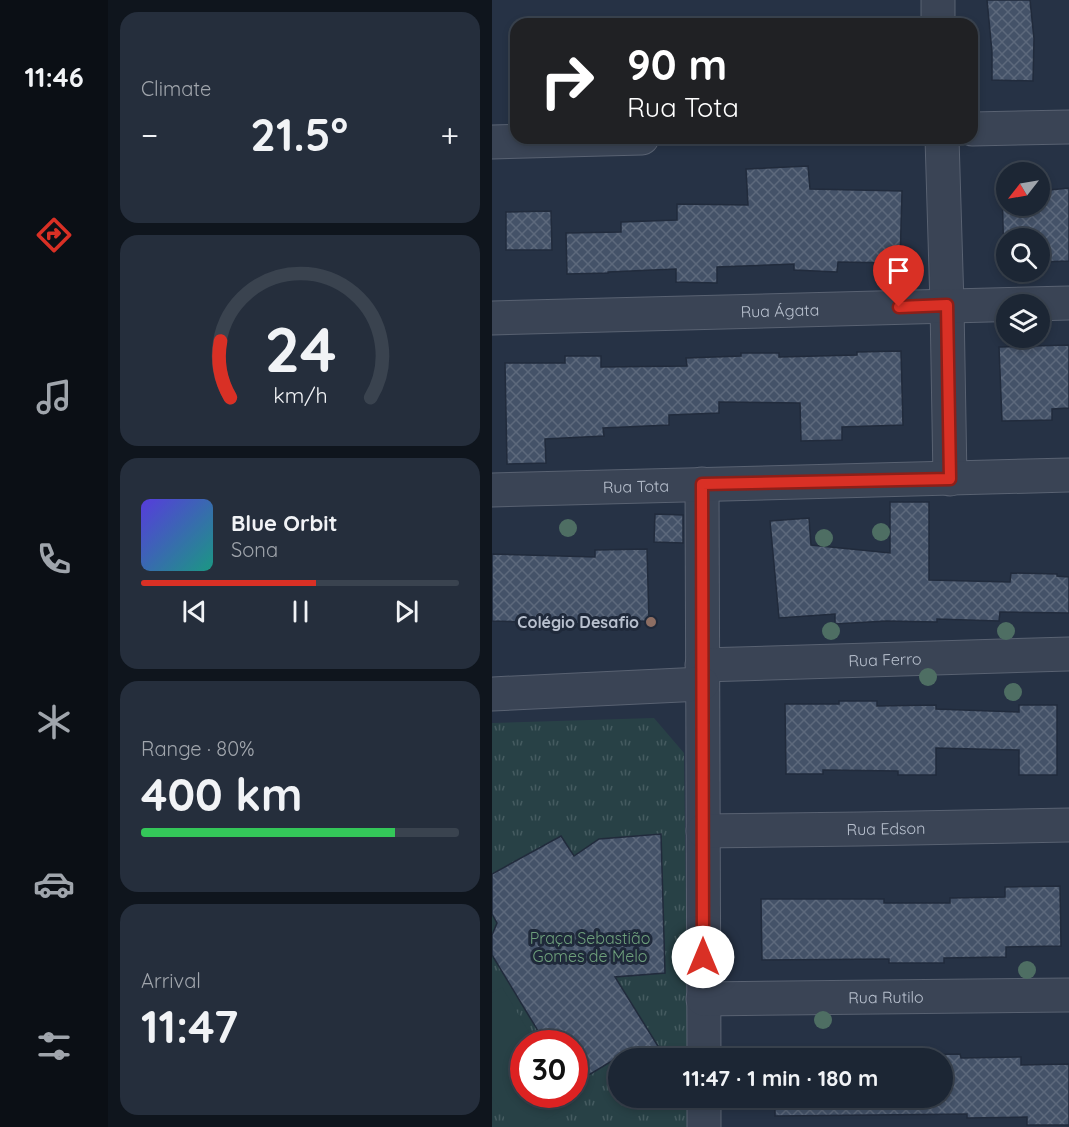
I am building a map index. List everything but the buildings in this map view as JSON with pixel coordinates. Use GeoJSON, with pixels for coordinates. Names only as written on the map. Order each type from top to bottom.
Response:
{"type":"FeatureCollection","features":[{"type":"Feature","properties":{"kind":"street"},"geometry":{"type":"LineString","coordinates":[[938,0],[938,18]]}},
{"type":"Feature","properties":{"kind":"street"},"geometry":{"type":"LineString","coordinates":[[978,129],[1069,127]]}},
{"type":"Feature","properties":{"kind":"street"},"geometry":{"type":"LineString","coordinates":[[492,142],[510,142]]}},
{"type":"Feature","properties":{"kind":"street"},"geometry":{"type":"LineString","coordinates":[[942,144],[950,479]]}},
{"type":"Feature","properties":{"kind":"street","name":"Rua Ágata"},"geometry":{"type":"LineString","coordinates":[[492,318],[1069,303]]}},
{"type":"Feature","properties":{"kind":"street","name":"Rua Tota"},"geometry":{"type":"LineString","coordinates":[[492,490],[1069,475]]}},
{"type":"Feature","properties":{"kind":"street"},"geometry":{"type":"LineString","coordinates":[[702,484],[704,1048]]}},
{"type":"Feature","properties":{"kind":"street","name":"Rua Ferro"},"geometry":{"type":"LineString","coordinates":[[492,694],[557,692],[702,675],[1069,654]]}},
{"type":"Feature","properties":{"kind":"street","name":"Rua Edson"},"geometry":{"type":"LineString","coordinates":[[703,831],[1069,825]]}},
{"type":"Feature","properties":{"kind":"street","name":"Rua Rutilo"},"geometry":{"type":"LineString","coordinates":[[704,999],[1069,995]]}},
{"type":"Feature","properties":{"kind":"street"},"geometry":{"type":"LineString","coordinates":[[704,1108],[704,1127]]}},
{"type":"Feature","properties":{"kind":"green space","name":"Praça Sebastião Gomes de Melo"},"geometry":{"type":"Polygon","coordinates":[[[654,718],[684,753],[688,1048],[608,1048],[608,1108],[688,1108],[689,1127],[492,1127],[492,723],[654,718]]]}},
{"type":"Feature","properties":{"kind":"green space"},"geometry":{"type":"Polygon","coordinates":[[[502,987],[528,1030],[510,1030],[510,1108],[565,1108],[534,1127],[510,1127],[492,1097],[492,993],[502,987]]]}},
{"type":"Feature","properties":{"kind":"place","name":"Colégio Desafio"},"geometry":{"type":"Point","coordinates":[651,622]}},
{"type":"Feature","properties":{"kind":"route"},"geometry":{"type":"LineString","coordinates":[[703,957],[702,484],[950,479],[947,305],[899,307]]}}]}
